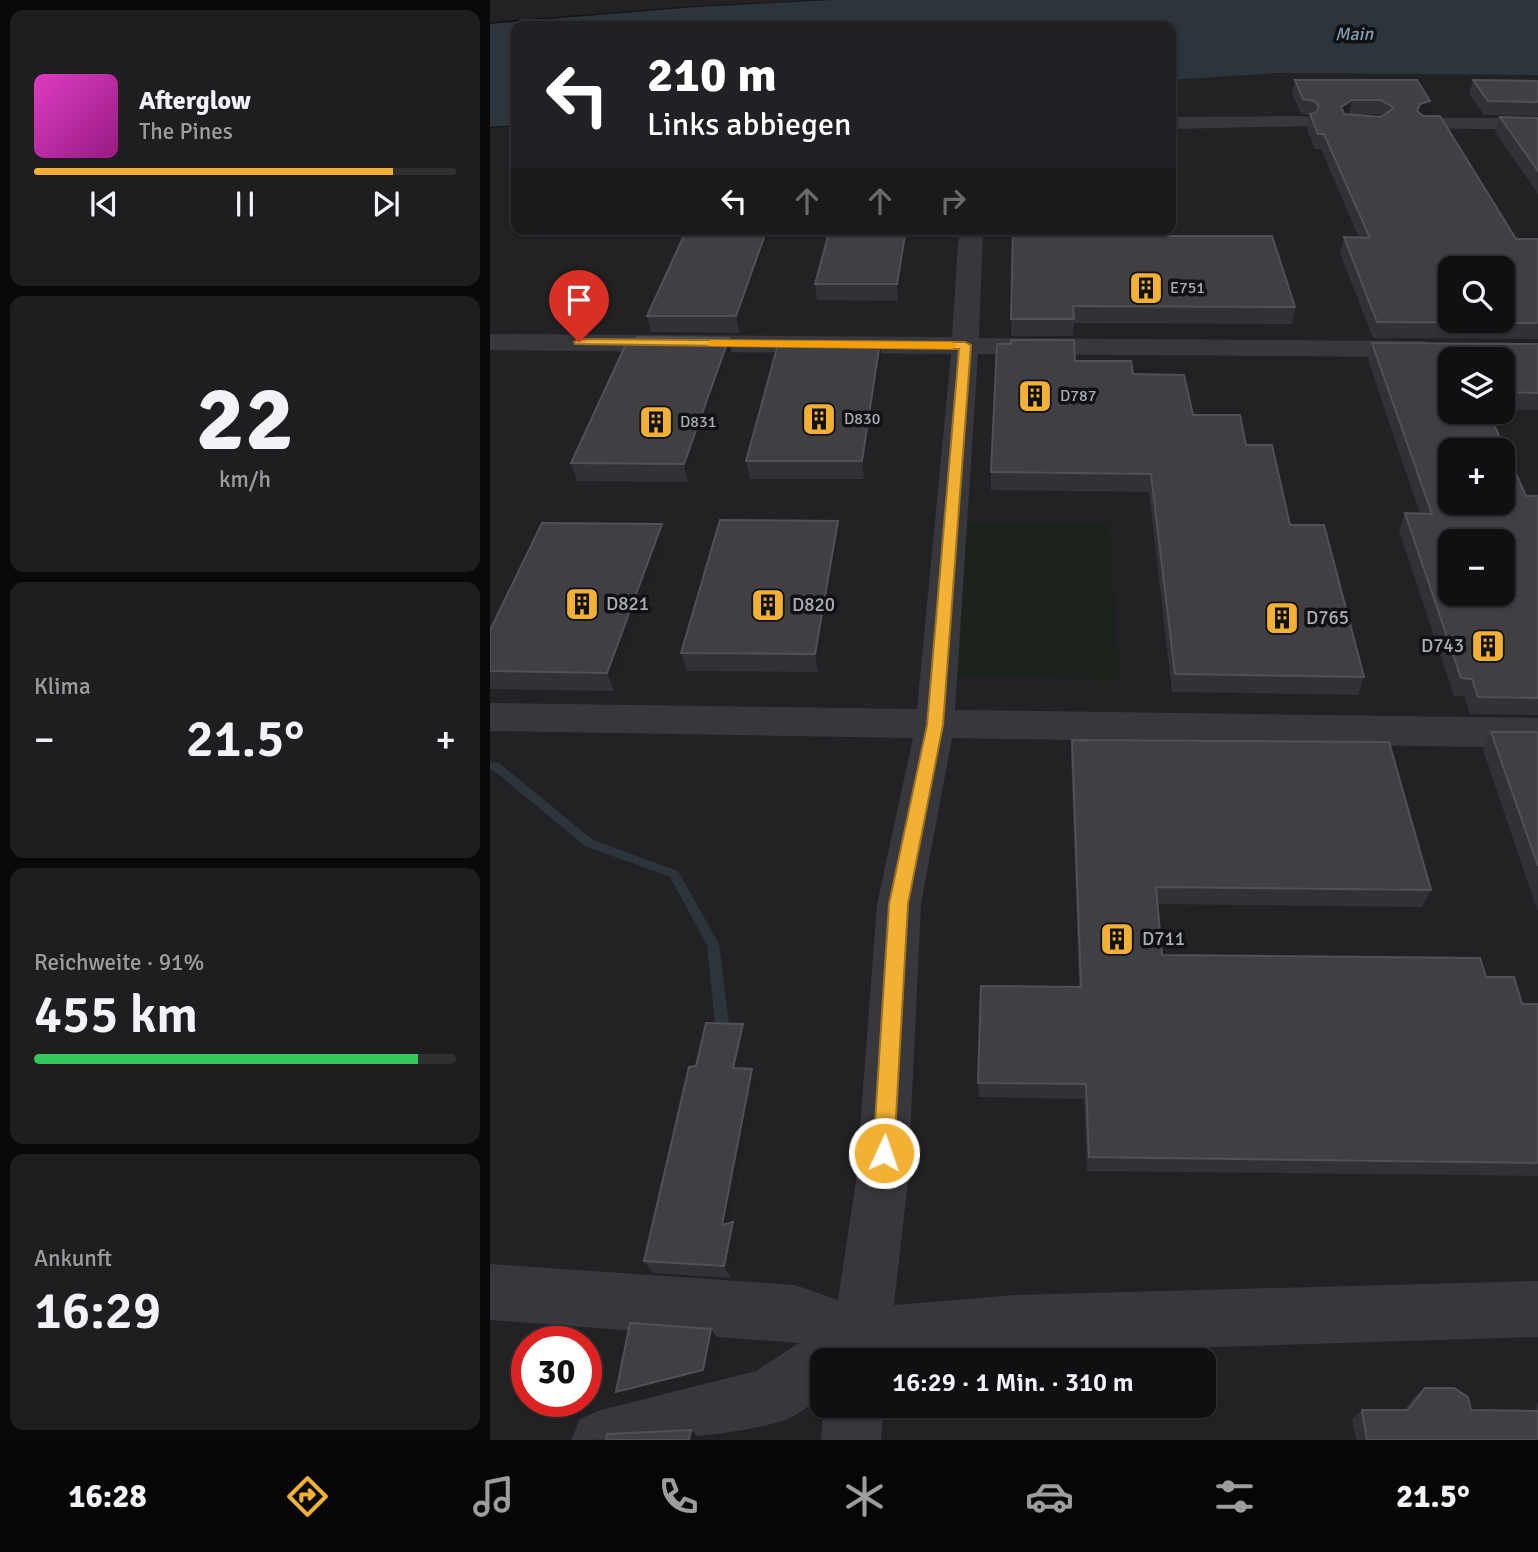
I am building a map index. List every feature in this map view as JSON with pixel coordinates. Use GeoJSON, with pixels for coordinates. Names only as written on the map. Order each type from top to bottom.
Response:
{"type":"FeatureCollection","features":[{"type":"Feature","properties":{"kind":"street"},"geometry":{"type":"LineString","coordinates":[[1176,123],[1304,122]]}},
{"type":"Feature","properties":{"kind":"street"},"geometry":{"type":"LineString","coordinates":[[1426,124],[1538,124]]}},
{"type":"Feature","properties":{"kind":"street"},"geometry":{"type":"LineString","coordinates":[[843,1348],[882,1181],[898,904],[935,725],[965,345],[971,235]]}},
{"type":"Feature","properties":{"kind":"street"},"geometry":{"type":"LineString","coordinates":[[490,342],[1438,349]]}},
{"type":"Feature","properties":{"kind":"street"},"geometry":{"type":"LineString","coordinates":[[490,717],[1538,733]]}},
{"type":"Feature","properties":{"kind":"street"},"geometry":{"type":"LineString","coordinates":[[490,1292],[645,1305],[794,1313],[833,1348]]}},
{"type":"Feature","properties":{"kind":"street"},"geometry":{"type":"LineString","coordinates":[[880,1348],[1015,1324],[1538,1309]]}},
{"type":"Feature","properties":{"kind":"street"},"geometry":{"type":"LineString","coordinates":[[601,1440],[768,1398],[810,1373]]}},
{"type":"Feature","properties":{"kind":"street"},"geometry":{"type":"LineString","coordinates":[[851,1440],[853,1418]]}},
{"type":"Feature","properties":{"kind":"shaded area"},"geometry":{"type":"Polygon","coordinates":[[[490,0],[816,0],[695,6],[490,22],[490,0]]]}},
{"type":"Feature","properties":{"kind":"shaded area"},"geometry":{"type":"Polygon","coordinates":[[[1278,73],[1538,75],[1538,1440],[490,1440],[490,128],[511,126],[511,235],[1176,235],[1176,80],[1278,73]]]}},
{"type":"Feature","properties":{"kind":"shaded area"},"geometry":{"type":"Polygon","coordinates":[[[963,523],[1109,524],[1120,678],[953,676],[963,523]]]}},
{"type":"Feature","properties":{"kind":"water","name":"Main"},"geometry":{"type":"Polygon","coordinates":[[[832,0],[1538,0],[1538,75],[1278,73],[1176,80],[1176,21],[526,21],[696,7],[832,0]]]}},
{"type":"Feature","properties":{"kind":"water"},"geometry":{"type":"Polygon","coordinates":[[[511,22],[511,125],[490,127],[490,24],[511,22]]]}},
{"type":"Feature","properties":{"kind":"building"},"geometry":{"type":"Polygon","coordinates":[[[1295,80],[1417,80],[1430,101],[1420,104],[1417,111],[1423,116],[1440,116],[1516,239],[1538,239],[1538,323],[1515,323],[1515,256],[1438,256],[1438,322],[1377,322],[1344,237],[1370,238],[1324,134],[1318,134],[1310,114],[1316,113],[1319,106],[1314,101],[1303,99],[1295,80]],[[1352,100],[1341,107],[1344,114],[1381,117],[1394,108],[1381,100],[1352,100]]]}},
{"type":"Feature","properties":{"kind":"building"},"geometry":{"type":"Polygon","coordinates":[[[1473,80],[1538,81],[1538,102],[1488,101],[1473,80]]]}},
{"type":"Feature","properties":{"kind":"building"},"geometry":{"type":"Polygon","coordinates":[[[1500,117],[1538,118],[1538,171],[1500,117]]]}},
{"type":"Feature","properties":{"kind":"building"},"geometry":{"type":"Polygon","coordinates":[[[684,235],[765,235],[736,316],[647,316],[684,235]]]}},
{"type":"Feature","properties":{"kind":"building"},"geometry":{"type":"Polygon","coordinates":[[[828,235],[905,235],[897,284],[815,284],[828,235]]]}},
{"type":"Feature","properties":{"kind":"building","name":"E751"},"geometry":{"type":"Polygon","coordinates":[[[1013,235],[1272,236],[1295,307],[1073,306],[1074,319],[1011,319],[1013,235]]]}},
{"type":"Feature","properties":{"kind":"building","name":"D831"},"geometry":{"type":"Polygon","coordinates":[[[637,337],[729,338],[684,464],[571,463],[626,344],[634,344],[637,337]]]}},
{"type":"Feature","properties":{"kind":"building"},"geometry":{"type":"Polygon","coordinates":[[[1011,340],[1074,340],[1075,361],[1131,361],[1133,374],[1184,375],[1193,415],[1240,415],[1246,445],[1272,445],[1290,525],[1324,525],[1364,677],[1175,674],[1151,474],[991,472],[997,344],[1011,344],[1011,340]]]}},
{"type":"Feature","properties":{"kind":"building","name":"D830"},"geometry":{"type":"Polygon","coordinates":[[[779,341],[880,342],[862,461],[746,461],[779,341]]]}},
{"type":"Feature","properties":{"kind":"building"},"geometry":{"type":"Polygon","coordinates":[[[1372,343],[1538,344],[1538,393],[1515,392],[1515,347],[1438,347],[1438,424],[1494,424],[1500,438],[1438,438],[1438,515],[1515,515],[1515,471],[1526,496],[1538,496],[1538,698],[1478,697],[1472,679],[1461,678],[1405,513],[1432,514],[1372,343]]]}},
{"type":"Feature","properties":{"kind":"building","name":"D820"},"geometry":{"type":"Polygon","coordinates":[[[720,520],[838,521],[815,654],[681,653],[720,520]]]}},
{"type":"Feature","properties":{"kind":"building","name":"D821"},"geometry":{"type":"Polygon","coordinates":[[[542,523],[662,524],[607,673],[490,671],[490,630],[542,523]]]}},
{"type":"Feature","properties":{"kind":"building"},"geometry":{"type":"Polygon","coordinates":[[[1491,732],[1538,732],[1538,866],[1491,732]]]}},
{"type":"Feature","properties":{"kind":"building","name":"D711"},"geometry":{"type":"Polygon","coordinates":[[[1072,740],[1389,742],[1431,890],[1156,887],[1162,955],[1480,958],[1486,977],[1514,977],[1522,1004],[1538,1004],[1538,1163],[1089,1157],[1086,1084],[978,1083],[981,986],[1081,987],[1072,740]]]}},
{"type":"Feature","properties":{"kind":"building"},"geometry":{"type":"Polygon","coordinates":[[[706,1023],[743,1024],[733,1068],[752,1069],[722,1225],[733,1222],[724,1266],[644,1261],[689,1067],[696,1066],[706,1023]]]}},
{"type":"Feature","properties":{"kind":"building"},"geometry":{"type":"Polygon","coordinates":[[[630,1323],[711,1329],[703,1370],[616,1392],[630,1323]]]}},
{"type":"Feature","properties":{"kind":"building"},"geometry":{"type":"Polygon","coordinates":[[[1425,1388],[1454,1388],[1468,1397],[1471,1410],[1538,1411],[1538,1440],[1367,1440],[1362,1410],[1408,1410],[1425,1388]]]}},
{"type":"Feature","properties":{"kind":"building"},"geometry":{"type":"Polygon","coordinates":[[[691,1430],[689,1440],[606,1440],[607,1434],[691,1430]]]}},
{"type":"Feature","properties":{"kind":"waterway"},"geometry":{"type":"LineString","coordinates":[[490,766],[495,766],[589,843],[674,874],[713,944],[723,1032]]}},
{"type":"Feature","properties":{"kind":"slow traffic"},"geometry":{"type":"LineString","coordinates":[[712,343],[952,345]]}},
{"type":"Feature","properties":{"kind":"place","name":"E751"},"geometry":{"type":"Point","coordinates":[1146,288]}},
{"type":"Feature","properties":{"kind":"place","name":"D787"},"geometry":{"type":"Point","coordinates":[1035,396]}},
{"type":"Feature","properties":{"kind":"place","name":"D830"},"geometry":{"type":"Point","coordinates":[819,419]}},
{"type":"Feature","properties":{"kind":"place","name":"D831"},"geometry":{"type":"Point","coordinates":[656,422]}},
{"type":"Feature","properties":{"kind":"place","name":"D821"},"geometry":{"type":"Point","coordinates":[582,604]}},
{"type":"Feature","properties":{"kind":"place","name":"D820"},"geometry":{"type":"Point","coordinates":[768,605]}},
{"type":"Feature","properties":{"kind":"place","name":"D765"},"geometry":{"type":"Point","coordinates":[1282,618]}},
{"type":"Feature","properties":{"kind":"place","name":"D743"},"geometry":{"type":"Point","coordinates":[1488,646]}},
{"type":"Feature","properties":{"kind":"place","name":"D711"},"geometry":{"type":"Point","coordinates":[1117,939]}},
{"type":"Feature","properties":{"kind":"route"},"geometry":{"type":"LineString","coordinates":[[579,342],[965,345],[935,725],[898,904],[884,1153]]}}]}
